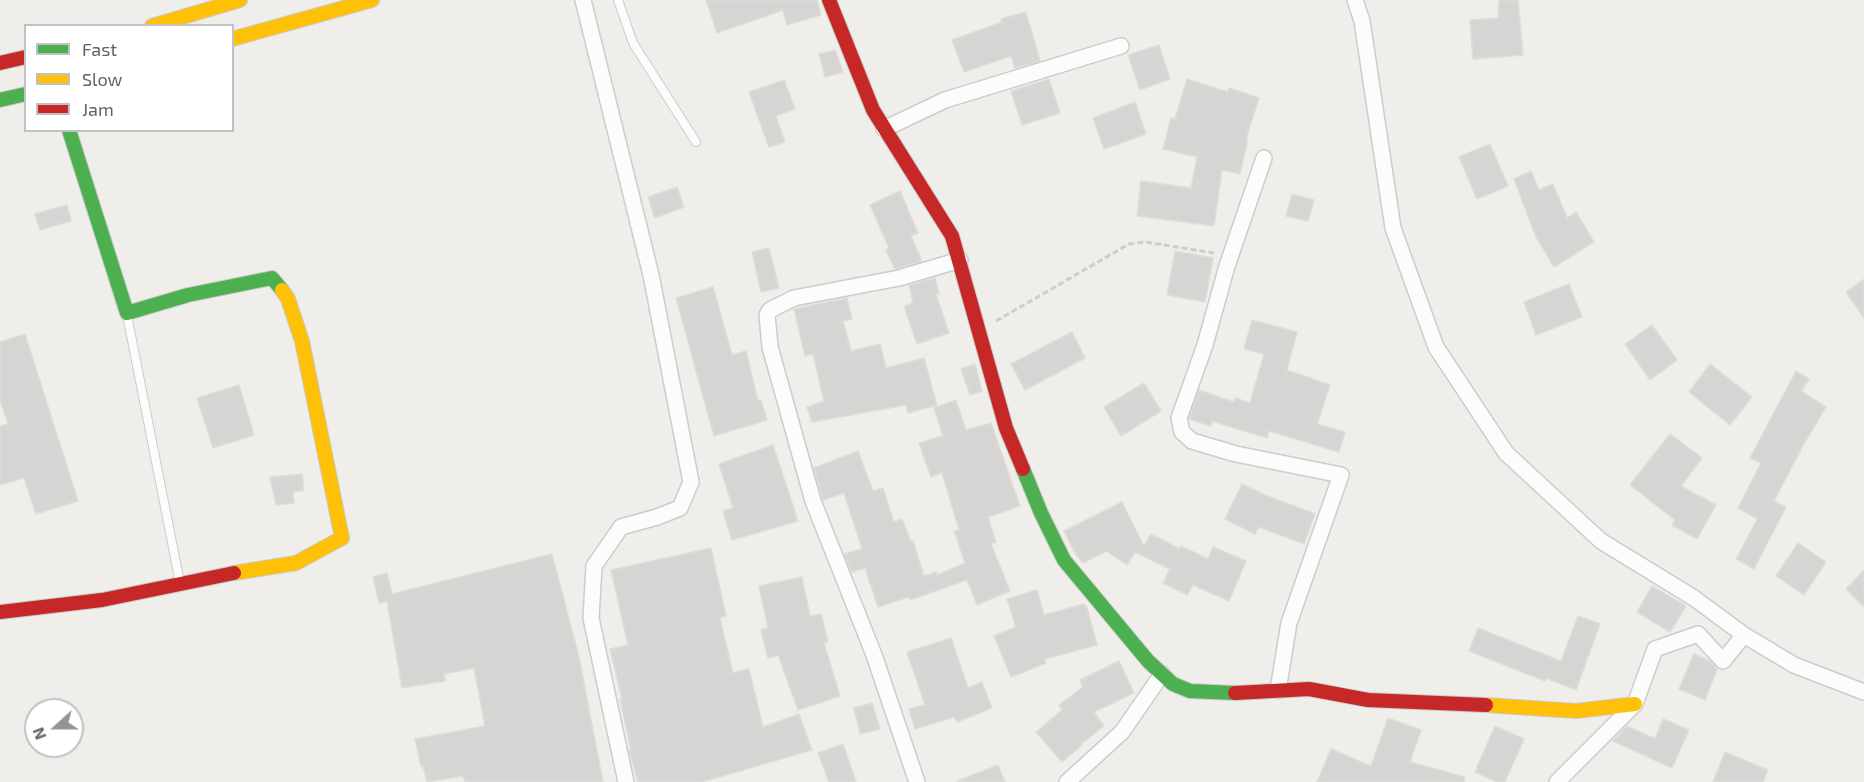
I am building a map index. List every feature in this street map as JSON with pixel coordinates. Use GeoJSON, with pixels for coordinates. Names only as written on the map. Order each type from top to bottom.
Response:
{"type":"FeatureCollection","features":[{"type":"Feature","properties":{"kind":"main road"},"geometry":{"type":"LineString","coordinates":[[159,24],[240,0]]}},
{"type":"Feature","properties":{"kind":"main road"},"geometry":{"type":"LineString","coordinates":[[234,38],[372,0]]}},
{"type":"Feature","properties":{"kind":"main road"},"geometry":{"type":"LineString","coordinates":[[829,0],[873,110],[952,236],[1006,428],[1041,513],[1064,560],[1118,626],[1173,684],[1190,691],[1248,693],[1309,689],[1368,700],[1460,703],[1576,711],[1635,704]]}},
{"type":"Feature","properties":{"kind":"main road"},"geometry":{"type":"LineString","coordinates":[[0,63],[24,57]]}},
{"type":"Feature","properties":{"kind":"main road"},"geometry":{"type":"LineString","coordinates":[[0,100],[24,94]]}},
{"type":"Feature","properties":{"kind":"main road"},"geometry":{"type":"LineString","coordinates":[[0,612],[102,600],[254,568],[296,563],[342,538],[302,341],[288,299],[272,278],[188,295],[127,313],[70,132]]}},
{"type":"Feature","properties":{"kind":"street"},"geometry":{"type":"LineString","coordinates":[[582,0],[651,275],[692,482],[680,508],[657,518],[621,527],[594,566],[591,618],[626,782]]}},
{"type":"Feature","properties":{"kind":"street"},"geometry":{"type":"LineString","coordinates":[[1355,0],[1362,21],[1392,228],[1436,347],[1506,453],[1600,541],[1695,598],[1744,635],[1794,665],[1864,692]]}},
{"type":"Feature","properties":{"kind":"street"},"geometry":{"type":"LineString","coordinates":[[884,129],[945,100],[1121,45]]}},
{"type":"Feature","properties":{"kind":"street"},"geometry":{"type":"LineString","coordinates":[[1264,158],[1230,256],[1205,345],[1179,418],[1182,432],[1192,441],[1236,454],[1341,475],[1289,623],[1278,690]]}},
{"type":"Feature","properties":{"kind":"street"},"geometry":{"type":"LineString","coordinates":[[917,782],[874,655],[813,501],[770,347],[767,315],[771,310],[794,298],[899,278],[960,260]]}},
{"type":"Feature","properties":{"kind":"street"},"geometry":{"type":"LineString","coordinates":[[1557,782],[1635,704],[1655,649],[1698,634],[1723,661],[1744,635]]}},
{"type":"Feature","properties":{"kind":"street"},"geometry":{"type":"LineString","coordinates":[[1067,782],[1122,732],[1162,674]]}},
{"type":"Feature","properties":{"kind":"lane"},"geometry":{"type":"LineString","coordinates":[[618,0],[633,44],[696,141]]}},
{"type":"Feature","properties":{"kind":"lane"},"geometry":{"type":"LineString","coordinates":[[127,313],[180,584]]}},
{"type":"Feature","properties":{"kind":"path"},"geometry":{"type":"LineString","coordinates":[[978,329],[1129,244],[1146,242],[1230,256]]}},
{"type":"Feature","properties":{"kind":"building"},"geometry":{"type":"Polygon","coordinates":[[[706,0],[817,0],[821,15],[787,25],[783,10],[717,33],[706,0]]]}},
{"type":"Feature","properties":{"kind":"building"},"geometry":{"type":"Polygon","coordinates":[[[1499,0],[1518,0],[1523,55],[1473,59],[1470,20],[1498,18],[1499,0]]]}},
{"type":"Feature","properties":{"kind":"building"},"geometry":{"type":"Polygon","coordinates":[[[1026,12],[1040,61],[1015,68],[1011,56],[964,72],[952,40],[1002,22],[1001,19],[1026,12]]]}},
{"type":"Feature","properties":{"kind":"building"},"geometry":{"type":"Polygon","coordinates":[[[1159,45],[1170,79],[1140,90],[1128,55],[1159,45]]]}},
{"type":"Feature","properties":{"kind":"building"},"geometry":{"type":"Polygon","coordinates":[[[835,50],[843,72],[825,77],[819,54],[835,50]]]}},
{"type":"Feature","properties":{"kind":"building"},"geometry":{"type":"Polygon","coordinates":[[[1049,79],[1060,113],[1022,125],[1011,91],[1049,79]]]}},
{"type":"Feature","properties":{"kind":"building"},"geometry":{"type":"Polygon","coordinates":[[[1187,79],[1228,92],[1229,88],[1259,98],[1246,139],[1248,139],[1240,174],[1222,170],[1214,226],[1137,216],[1141,181],[1191,188],[1197,157],[1163,149],[1171,118],[1175,119],[1187,79]]]}},
{"type":"Feature","properties":{"kind":"building"},"geometry":{"type":"Polygon","coordinates":[[[784,80],[795,109],[776,116],[785,142],[769,147],[749,92],[784,80]]]}},
{"type":"Feature","properties":{"kind":"building"},"geometry":{"type":"Polygon","coordinates":[[[1135,102],[1146,134],[1104,149],[1093,118],[1135,102]]]}},
{"type":"Feature","properties":{"kind":"building"},"geometry":{"type":"Polygon","coordinates":[[[1490,144],[1508,186],[1477,199],[1459,157],[1490,144]]]}},
{"type":"Feature","properties":{"kind":"building"},"geometry":{"type":"Polygon","coordinates":[[[1531,171],[1539,190],[1553,184],[1567,218],[1576,212],[1594,242],[1554,267],[1536,237],[1514,179],[1531,171]]]}},
{"type":"Feature","properties":{"kind":"building"},"geometry":{"type":"Polygon","coordinates":[[[677,187],[684,207],[655,218],[648,197],[677,187]]]}},
{"type":"Feature","properties":{"kind":"building"},"geometry":{"type":"Polygon","coordinates":[[[900,191],[918,233],[911,236],[922,261],[895,269],[886,250],[889,248],[870,205],[900,191]]]}},
{"type":"Feature","properties":{"kind":"building"},"geometry":{"type":"Polygon","coordinates":[[[1292,194],[1314,200],[1308,221],[1286,216],[1292,194]]]}},
{"type":"Feature","properties":{"kind":"building"},"geometry":{"type":"Polygon","coordinates":[[[67,205],[71,221],[40,230],[35,214],[67,205]]]}},
{"type":"Feature","properties":{"kind":"building"},"geometry":{"type":"Polygon","coordinates":[[[769,248],[779,288],[761,292],[752,252],[769,248]]]}},
{"type":"Feature","properties":{"kind":"building"},"geometry":{"type":"Polygon","coordinates":[[[1175,251],[1213,258],[1205,302],[1167,295],[1175,251]]]}},
{"type":"Feature","properties":{"kind":"building"},"geometry":{"type":"Polygon","coordinates":[[[935,278],[939,294],[936,294],[949,333],[917,344],[904,306],[913,303],[909,285],[935,278]]]}},
{"type":"Feature","properties":{"kind":"building"},"geometry":{"type":"Polygon","coordinates":[[[1864,279],[1864,318],[1846,292],[1864,279]]]}},
{"type":"Feature","properties":{"kind":"building"},"geometry":{"type":"Polygon","coordinates":[[[1569,284],[1582,317],[1536,335],[1524,302],[1569,284]]]}},
{"type":"Feature","properties":{"kind":"building"},"geometry":{"type":"Polygon","coordinates":[[[713,287],[732,355],[746,351],[758,401],[761,400],[767,420],[714,436],[676,298],[713,287]]]}},
{"type":"Feature","properties":{"kind":"building"},"geometry":{"type":"Polygon","coordinates":[[[847,298],[852,319],[843,321],[851,351],[880,344],[886,368],[924,358],[937,405],[908,413],[906,405],[812,422],[807,407],[824,401],[813,354],[805,356],[794,309],[847,298]]]}},
{"type":"Feature","properties":{"kind":"building"},"geometry":{"type":"Polygon","coordinates":[[[1252,320],[1297,332],[1287,370],[1330,385],[1317,424],[1345,432],[1339,452],[1269,431],[1267,438],[1212,421],[1211,426],[1189,419],[1199,390],[1234,402],[1235,398],[1250,403],[1264,354],[1244,349],[1252,320]]]}},
{"type":"Feature","properties":{"kind":"building"},"geometry":{"type":"Polygon","coordinates":[[[1652,325],[1677,360],[1650,380],[1625,344],[1652,325]]]}},
{"type":"Feature","properties":{"kind":"building"},"geometry":{"type":"Polygon","coordinates":[[[1072,332],[1085,358],[1025,390],[1011,364],[1072,332]]]}},
{"type":"Feature","properties":{"kind":"building"},"geometry":{"type":"Polygon","coordinates":[[[25,334],[78,501],[36,514],[24,478],[0,485],[0,426],[8,424],[0,400],[0,342],[25,334]]]}},
{"type":"Feature","properties":{"kind":"building"},"geometry":{"type":"Polygon","coordinates":[[[975,364],[982,391],[970,395],[961,369],[975,364]]]}},
{"type":"Feature","properties":{"kind":"building"},"geometry":{"type":"Polygon","coordinates":[[[1710,364],[1752,397],[1730,425],[1689,392],[1710,364]]]}},
{"type":"Feature","properties":{"kind":"building"},"geometry":{"type":"Polygon","coordinates":[[[1796,371],[1809,379],[1801,391],[1826,407],[1774,501],[1786,507],[1754,569],[1736,559],[1757,520],[1738,508],[1761,463],[1750,458],[1796,371]]]}},
{"type":"Feature","properties":{"kind":"building"},"geometry":{"type":"Polygon","coordinates":[[[1144,383],[1161,411],[1121,436],[1104,407],[1144,383]]]}},
{"type":"Feature","properties":{"kind":"building"},"geometry":{"type":"Polygon","coordinates":[[[239,385],[254,435],[213,448],[197,398],[239,385]]]}},
{"type":"Feature","properties":{"kind":"building"},"geometry":{"type":"Polygon","coordinates":[[[956,400],[966,430],[991,423],[1020,506],[988,517],[996,542],[991,544],[1010,591],[977,605],[967,580],[910,600],[909,597],[878,607],[865,568],[852,572],[844,554],[862,549],[844,493],[823,500],[814,468],[858,451],[873,491],[883,488],[894,522],[902,519],[911,542],[913,541],[924,576],[936,572],[937,575],[965,563],[954,531],[959,530],[942,473],[931,477],[919,443],[943,436],[934,408],[956,400]]]}},
{"type":"Feature","properties":{"kind":"building"},"geometry":{"type":"Polygon","coordinates":[[[1670,434],[1702,458],[1681,486],[1716,505],[1697,539],[1672,525],[1675,520],[1630,485],[1670,434]]]}},
{"type":"Feature","properties":{"kind":"building"},"geometry":{"type":"Polygon","coordinates":[[[773,445],[798,521],[732,540],[723,511],[733,508],[719,464],[773,445]]]}},
{"type":"Feature","properties":{"kind":"building"},"geometry":{"type":"Polygon","coordinates":[[[302,474],[304,490],[293,492],[294,503],[276,505],[270,477],[302,474]]]}},
{"type":"Feature","properties":{"kind":"building"},"geometry":{"type":"Polygon","coordinates":[[[1242,484],[1315,514],[1304,544],[1259,527],[1255,534],[1225,519],[1242,484]]]}},
{"type":"Feature","properties":{"kind":"building"},"geometry":{"type":"Polygon","coordinates":[[[1122,502],[1144,546],[1151,534],[1180,549],[1181,546],[1208,559],[1213,547],[1246,561],[1229,601],[1193,585],[1187,595],[1163,583],[1170,569],[1135,552],[1127,565],[1106,551],[1083,563],[1064,531],[1122,502]]]}},
{"type":"Feature","properties":{"kind":"building"},"geometry":{"type":"Polygon","coordinates":[[[1798,543],[1826,562],[1804,595],[1776,576],[1798,543]]]}},
{"type":"Feature","properties":{"kind":"building"},"geometry":{"type":"Polygon","coordinates":[[[711,548],[726,616],[720,618],[733,673],[749,669],[763,727],[799,714],[812,750],[702,782],[638,782],[629,750],[631,750],[620,699],[622,699],[610,649],[628,645],[611,570],[711,548]]]}},
{"type":"Feature","properties":{"kind":"building"},"geometry":{"type":"Polygon","coordinates":[[[552,554],[579,657],[603,782],[465,782],[463,776],[427,782],[415,739],[485,726],[474,668],[444,674],[445,681],[402,688],[387,601],[379,603],[373,577],[387,573],[392,594],[552,554]]]}},
{"type":"Feature","properties":{"kind":"building"},"geometry":{"type":"Polygon","coordinates":[[[1864,570],[1864,607],[1846,589],[1864,570]]]}},
{"type":"Feature","properties":{"kind":"building"},"geometry":{"type":"Polygon","coordinates":[[[802,577],[810,616],[821,614],[828,641],[824,643],[840,696],[798,710],[778,655],[768,658],[761,630],[768,628],[759,586],[802,577]]]}},
{"type":"Feature","properties":{"kind":"building"},"geometry":{"type":"Polygon","coordinates":[[[1652,586],[1686,606],[1670,632],[1637,612],[1652,586]]]}},
{"type":"Feature","properties":{"kind":"building"},"geometry":{"type":"Polygon","coordinates":[[[1037,590],[1044,615],[1084,604],[1097,645],[1045,659],[1046,663],[1011,677],[994,636],[1016,627],[1007,599],[1037,590]]]}},
{"type":"Feature","properties":{"kind":"building"},"geometry":{"type":"Polygon","coordinates":[[[1578,616],[1600,624],[1576,690],[1546,678],[1545,681],[1469,651],[1478,628],[1561,661],[1578,616]]]}},
{"type":"Feature","properties":{"kind":"building"},"geometry":{"type":"Polygon","coordinates":[[[951,638],[968,688],[982,682],[992,708],[957,722],[954,717],[915,729],[909,709],[925,705],[907,652],[951,638]]]}},
{"type":"Feature","properties":{"kind":"building"},"geometry":{"type":"Polygon","coordinates":[[[1694,654],[1710,661],[1717,669],[1705,700],[1679,689],[1694,654]]]}},
{"type":"Feature","properties":{"kind":"building"},"geometry":{"type":"Polygon","coordinates":[[[1119,661],[1134,693],[1094,712],[1104,726],[1062,762],[1036,732],[1062,710],[1059,705],[1083,687],[1080,680],[1119,661]]]}},
{"type":"Feature","properties":{"kind":"building"},"geometry":{"type":"Polygon","coordinates":[[[872,703],[880,729],[860,734],[854,708],[872,703]]]}},
{"type":"Feature","properties":{"kind":"building"},"geometry":{"type":"Polygon","coordinates":[[[1388,718],[1421,730],[1410,762],[1465,777],[1464,782],[1317,782],[1331,749],[1371,766],[1388,718]]]}},
{"type":"Feature","properties":{"kind":"building"},"geometry":{"type":"Polygon","coordinates":[[[1663,719],[1689,730],[1672,768],[1613,741],[1627,726],[1655,739],[1663,719]]]}},
{"type":"Feature","properties":{"kind":"building"},"geometry":{"type":"Polygon","coordinates":[[[1495,726],[1524,739],[1505,782],[1497,782],[1475,772],[1495,726]]]}},
{"type":"Feature","properties":{"kind":"building"},"geometry":{"type":"Polygon","coordinates":[[[843,744],[856,782],[829,782],[818,753],[843,744]]]}},
{"type":"Feature","properties":{"kind":"building"},"geometry":{"type":"Polygon","coordinates":[[[1725,752],[1768,770],[1763,782],[1713,782],[1725,752]]]}},
{"type":"Feature","properties":{"kind":"building"},"geometry":{"type":"Polygon","coordinates":[[[998,765],[1005,782],[957,782],[957,781],[998,765]]]}},
{"type":"Feature","properties":{"kind":"traffic: fast"},"geometry":{"type":"LineString","coordinates":[[0,100],[24,94]]}},
{"type":"Feature","properties":{"kind":"traffic: fast"},"geometry":{"type":"LineString","coordinates":[[70,132],[127,313],[188,295],[272,278],[282,290]]}},
{"type":"Feature","properties":{"kind":"traffic: fast"},"geometry":{"type":"LineString","coordinates":[[1023,469],[1064,560],[1148,661],[1173,684],[1190,691],[1235,693]]}},
{"type":"Feature","properties":{"kind":"traffic: slow"},"geometry":{"type":"LineString","coordinates":[[159,24],[240,0]]}},
{"type":"Feature","properties":{"kind":"traffic: slow"},"geometry":{"type":"LineString","coordinates":[[234,38],[372,0]]}},
{"type":"Feature","properties":{"kind":"traffic: slow"},"geometry":{"type":"LineString","coordinates":[[234,573],[296,563],[342,538],[302,341],[288,299],[282,290]]}},
{"type":"Feature","properties":{"kind":"traffic: slow"},"geometry":{"type":"LineString","coordinates":[[1486,705],[1576,711],[1635,704]]}},
{"type":"Feature","properties":{"kind":"traffic: jam"},"geometry":{"type":"LineString","coordinates":[[829,0],[873,110],[952,236],[1006,428],[1023,469]]}},
{"type":"Feature","properties":{"kind":"traffic: jam"},"geometry":{"type":"LineString","coordinates":[[0,63],[24,57]]}},
{"type":"Feature","properties":{"kind":"traffic: jam"},"geometry":{"type":"LineString","coordinates":[[0,612],[102,600],[234,573]]}},
{"type":"Feature","properties":{"kind":"traffic: jam"},"geometry":{"type":"LineString","coordinates":[[1235,693],[1309,689],[1368,700],[1486,705]]}}]}
